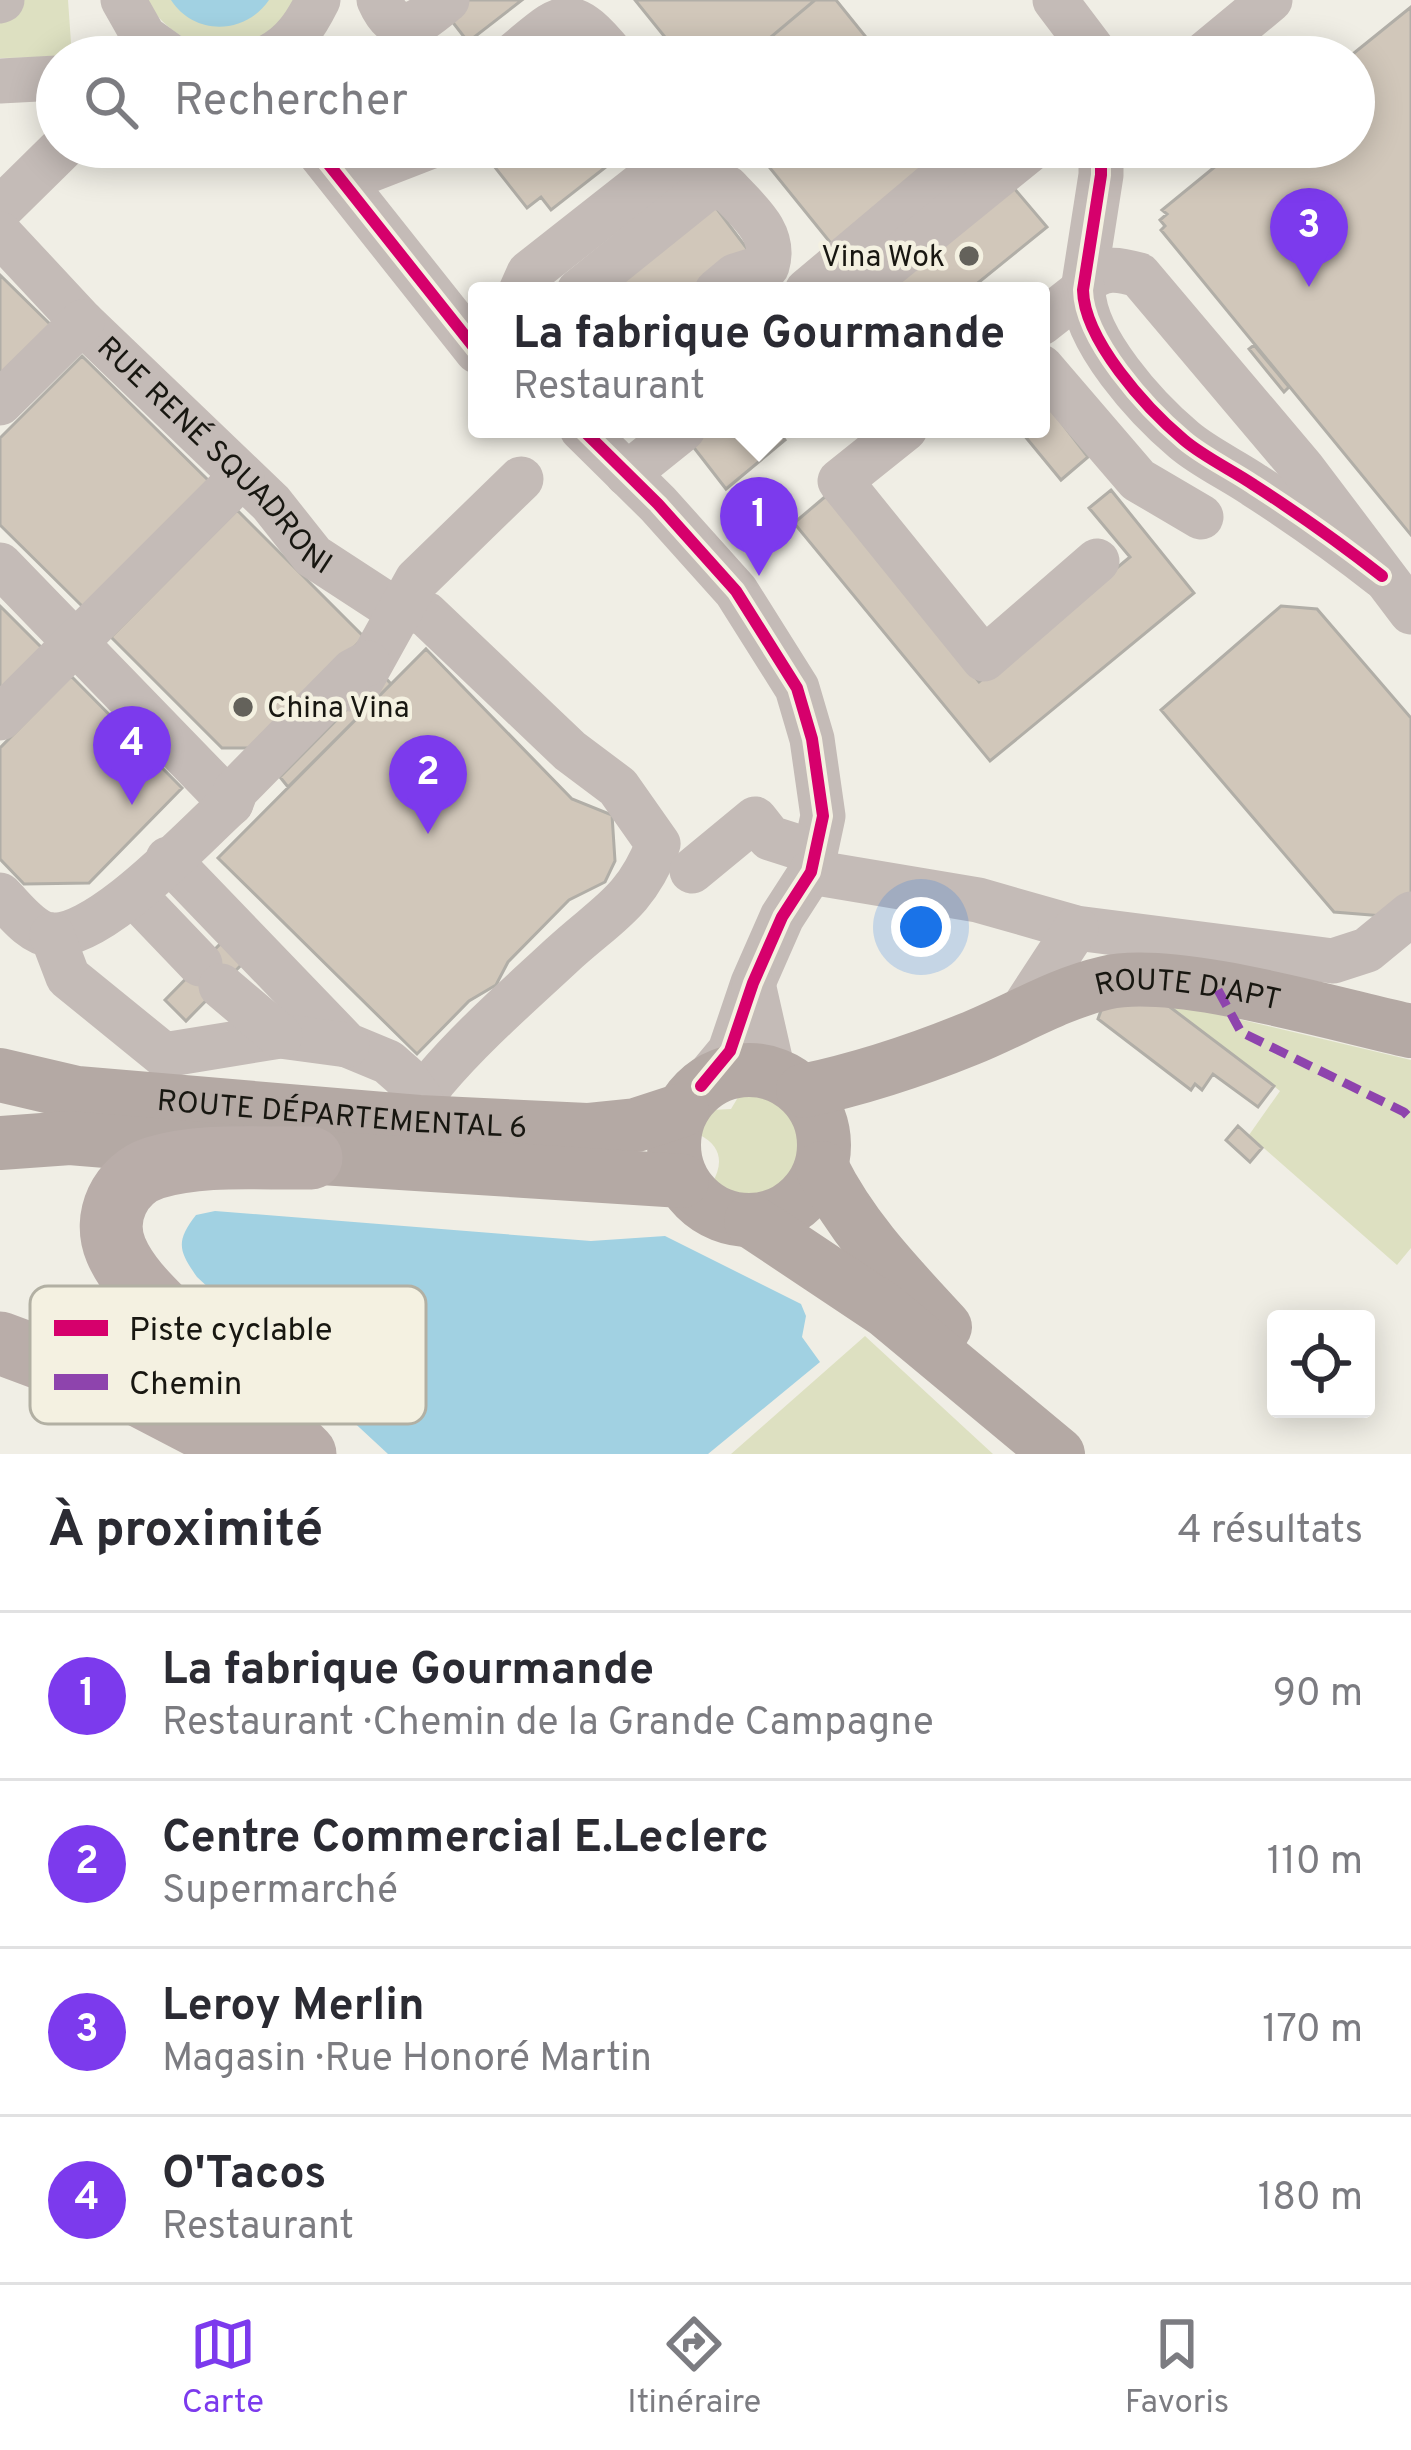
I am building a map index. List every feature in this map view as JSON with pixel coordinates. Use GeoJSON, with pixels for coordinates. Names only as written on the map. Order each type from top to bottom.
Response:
{"type":"FeatureCollection","features":[{"type":"Feature","properties":{"kind":"highway"},"geometry":{"type":"LineString","coordinates":[[139,1286],[117,1253],[111,1234],[115,1204],[123,1188],[152,1168],[311,1158]]}},
{"type":"Feature","properties":{"kind":"highway"},"geometry":{"type":"LineString","coordinates":[[0,1343],[30,1354]]}},
{"type":"Feature","properties":{"kind":"highway"},"geometry":{"type":"LineString","coordinates":[[195,1424],[253,1454]]}},
{"type":"Feature","properties":{"kind":"highway"},"geometry":{"type":"LineString","coordinates":[[275,1424],[305,1454]]}},
{"type":"Feature","properties":{"kind":"main road","name":"ROUTE D'APT"},"geometry":{"type":"LineString","coordinates":[[788,1082],[856,1080],[1103,983],[1142,979],[1411,1030]]}},
{"type":"Feature","properties":{"kind":"main road","name":"ROUTE D'APT"},"geometry":{"type":"LineString","coordinates":[[823,1164],[886,1099],[994,1028]]}},
{"type":"Feature","properties":{"kind":"main road"},"geometry":{"type":"LineString","coordinates":[[736,1071],[788,1082],[821,1123],[823,1164],[835,1195],[875,1250],[1059,1454],[886,1311],[751,1221],[711,1210],[682,1181],[674,1158],[674,1133],[692,1098],[736,1071]]}},
{"type":"Feature","properties":{"kind":"main road","name":"ROUTE DÉPARTEMENTAL 6"},"geometry":{"type":"LineString","coordinates":[[0,1075],[77,1093],[420,1111],[586,1130],[636,1125],[692,1098]]}},
{"type":"Feature","properties":{"kind":"main road","name":"ROUTE DÉPARTEMENTAL 6"},"geometry":{"type":"LineString","coordinates":[[0,1143],[70,1138],[682,1181]]}},
{"type":"Feature","properties":{"kind":"main road"},"geometry":{"type":"LineString","coordinates":[[751,1221],[774,1217],[795,1206],[812,1189],[823,1164]]}},
{"type":"Feature","properties":{"kind":"street"},"geometry":{"type":"LineString","coordinates":[[123,0],[143,36]]}},
{"type":"Feature","properties":{"kind":"street"},"geometry":{"type":"LineString","coordinates":[[379,0],[386,15],[401,25],[418,23],[447,0]]}},
{"type":"Feature","properties":{"kind":"street"},"geometry":{"type":"LineString","coordinates":[[1055,0],[1088,36]]}},
{"type":"Feature","properties":{"kind":"street"},"geometry":{"type":"LineString","coordinates":[[1221,36],[1270,0]]}},
{"type":"Feature","properties":{"kind":"street"},"geometry":{"type":"LineString","coordinates":[[537,36],[556,21],[573,17],[586,22],[597,36]]}},
{"type":"Feature","properties":{"kind":"street"},"geometry":{"type":"LineString","coordinates":[[0,81],[36,79]]}},
{"type":"Feature","properties":{"kind":"street"},"geometry":{"type":"LineString","coordinates":[[0,209],[42,168]]}},
{"type":"Feature","properties":{"kind":"street"},"geometry":{"type":"LineString","coordinates":[[332,168],[468,340]]}},
{"type":"Feature","properties":{"kind":"street"},"geometry":{"type":"LineString","coordinates":[[360,168],[468,308]]}},
{"type":"Feature","properties":{"kind":"street"},"geometry":{"type":"LineString","coordinates":[[524,282],[529,273],[663,168]]}},
{"type":"Feature","properties":{"kind":"street"},"geometry":{"type":"LineString","coordinates":[[730,168],[744,184],[757,222]]}},
{"type":"Feature","properties":{"kind":"street"},"geometry":{"type":"LineString","coordinates":[[818,282],[953,168]]}},
{"type":"Feature","properties":{"kind":"street"},"geometry":{"type":"LineString","coordinates":[[867,282],[1008,168]]}},
{"type":"Feature","properties":{"kind":"street"},"geometry":{"type":"LineString","coordinates":[[1109,170],[1117,237],[1139,274],[1348,525],[1411,612]]}},
{"type":"Feature","properties":{"kind":"street"},"geometry":{"type":"LineString","coordinates":[[1109,170],[1084,287],[1089,326],[1100,343],[1134,387],[1191,444],[1321,528],[1382,576]]}},
{"type":"Feature","properties":{"kind":"street"},"geometry":{"type":"LineString","coordinates":[[590,282],[706,188],[727,188],[769,237],[760,279],[735,276],[728,282]]}},
{"type":"Feature","properties":{"kind":"street","name":"RUE RENÉ SQUADRONI"},"geometry":{"type":"LineString","coordinates":[[0,234],[82,322],[271,502],[313,556],[382,601],[426,614],[569,751],[618,787],[675,858]]}},
{"type":"Feature","properties":{"kind":"street"},"geometry":{"type":"LineString","coordinates":[[1050,315],[1104,270],[1139,274]]}},
{"type":"Feature","properties":{"kind":"street"},"geometry":{"type":"LineString","coordinates":[[0,403],[82,322]]}},
{"type":"Feature","properties":{"kind":"street"},"geometry":{"type":"LineString","coordinates":[[1050,377],[1138,480],[1201,518]]}},
{"type":"Feature","properties":{"kind":"street"},"geometry":{"type":"LineString","coordinates":[[1138,480],[1191,444],[1220,442],[1232,434],[1240,410],[1238,391]]}},
{"type":"Feature","properties":{"kind":"street"},"geometry":{"type":"LineString","coordinates":[[894,438],[840,481],[983,659],[1097,561]]}},
{"type":"Feature","properties":{"kind":"street"},"geometry":{"type":"LineString","coordinates":[[593,440],[646,520],[724,605],[759,657],[778,697],[791,745],[803,859]]}},
{"type":"Feature","properties":{"kind":"street"},"geometry":{"type":"LineString","coordinates":[[593,440],[736,591],[796,688],[812,739],[823,816],[753,983],[730,1051],[692,1098]]}},
{"type":"Feature","properties":{"kind":"street"},"geometry":{"type":"LineString","coordinates":[[0,718],[242,476]]}},
{"type":"Feature","properties":{"kind":"street"},"geometry":{"type":"LineString","coordinates":[[0,896],[35,929],[52,935],[86,928],[133,894],[231,803],[246,799],[363,683],[368,663],[417,580],[521,478]]}},
{"type":"Feature","properties":{"kind":"street"},"geometry":{"type":"LineString","coordinates":[[0,565],[231,803]]}},
{"type":"Feature","properties":{"kind":"street"},"geometry":{"type":"LineString","coordinates":[[420,1111],[453,1058],[564,952],[620,907],[645,877],[755,819],[770,838],[803,859],[1076,928],[1333,961],[1367,950],[1411,914]]}},
{"type":"Feature","properties":{"kind":"street"},"geometry":{"type":"LineString","coordinates":[[168,859],[368,1053],[404,1076],[420,1111]]}},
{"type":"Feature","properties":{"kind":"street"},"geometry":{"type":"LineString","coordinates":[[133,894],[210,975],[280,1036]]}},
{"type":"Feature","properties":{"kind":"street"},"geometry":{"type":"LineString","coordinates":[[994,1028],[1076,928]]}},
{"type":"Feature","properties":{"kind":"street"},"geometry":{"type":"LineString","coordinates":[[52,935],[68,977],[164,1055],[280,1036],[431,1066],[453,1058]]}},
{"type":"Feature","properties":{"kind":"street"},"geometry":{"type":"LineString","coordinates":[[753,983],[788,1082]]}},
{"type":"Feature","properties":{"kind":"green space"},"geometry":{"type":"Polygon","coordinates":[[[22,0],[68,0],[71,36],[36,36],[36,58],[0,58],[0,14],[22,0]]]}},
{"type":"Feature","properties":{"kind":"green space"},"geometry":{"type":"Polygon","coordinates":[[[146,0],[296,0],[265,36],[182,36],[146,0]]]}},
{"type":"Feature","properties":{"kind":"green space"},"geometry":{"type":"Polygon","coordinates":[[[1162,1001],[1411,1060],[1411,1248],[1397,1265],[1249,1135],[1280,1091],[1162,1001]]]}},
{"type":"Feature","properties":{"kind":"green space"},"geometry":{"type":"Polygon","coordinates":[[[749,1091],[774,1097],[792,1109],[807,1138],[809,1151],[790,1178],[788,1191],[768,1199],[740,1198],[712,1183],[718,1156],[700,1135],[712,1110],[731,1109],[740,1094],[749,1091]]]}},
{"type":"Feature","properties":{"kind":"green space"},"geometry":{"type":"Polygon","coordinates":[[[865,1336],[993,1454],[731,1454],[865,1336]]]}},
{"type":"Feature","properties":{"kind":"water"},"geometry":{"type":"Polygon","coordinates":[[[171,0],[269,0],[247,20],[220,27],[193,20],[171,0]]]}},
{"type":"Feature","properties":{"kind":"water"},"geometry":{"type":"Polygon","coordinates":[[[215,1211],[591,1241],[665,1236],[801,1304],[806,1316],[802,1337],[820,1362],[708,1454],[388,1454],[356,1424],[426,1424],[426,1286],[207,1286],[183,1253],[182,1240],[196,1215],[215,1211]]]}},
{"type":"Feature","properties":{"kind":"building"},"geometry":{"type":"Polygon","coordinates":[[[459,0],[522,0],[476,36],[463,36],[444,11],[459,0]]]}},
{"type":"Feature","properties":{"kind":"building"},"geometry":{"type":"Polygon","coordinates":[[[635,0],[815,0],[772,36],[664,36],[635,0]]]}},
{"type":"Feature","properties":{"kind":"building"},"geometry":{"type":"Polygon","coordinates":[[[815,0],[836,0],[865,36],[772,36],[815,0]]]}},
{"type":"Feature","properties":{"kind":"building"},"geometry":{"type":"Polygon","coordinates":[[[1411,7],[1411,535],[1161,230],[1165,226],[1160,220],[1167,214],[1162,210],[1213,168],[1375,168],[1375,36],[1411,7]]]}},
{"type":"Feature","properties":{"kind":"building"},"geometry":{"type":"Polygon","coordinates":[[[496,168],[605,168],[551,210],[541,197],[527,208],[496,168]]]}},
{"type":"Feature","properties":{"kind":"building"},"geometry":{"type":"Polygon","coordinates":[[[770,168],[932,168],[838,252],[770,168]]]}},
{"type":"Feature","properties":{"kind":"building","name":"Vina Wok"},"geometry":{"type":"Polygon","coordinates":[[[1013,187],[1047,227],[979,282],[893,282],[1013,187]]]}},
{"type":"Feature","properties":{"kind":"building"},"geometry":{"type":"Polygon","coordinates":[[[708,197],[748,250],[707,282],[622,282],[708,197]]]}},
{"type":"Feature","properties":{"kind":"building"},"geometry":{"type":"Polygon","coordinates":[[[0,275],[54,328],[0,383],[0,275]]]}},
{"type":"Feature","properties":{"kind":"building"},"geometry":{"type":"Polygon","coordinates":[[[1254,345],[1289,387],[1284,392],[1249,349],[1254,345]]]}},
{"type":"Feature","properties":{"kind":"building"},"geometry":{"type":"Polygon","coordinates":[[[82,356],[210,482],[84,608],[0,525],[0,438],[82,356]]]}},
{"type":"Feature","properties":{"kind":"building"},"geometry":{"type":"Polygon","coordinates":[[[1050,408],[1088,457],[1061,480],[1026,438],[1050,438],[1050,408]]]}},
{"type":"Feature","properties":{"kind":"building"},"geometry":{"type":"Polygon","coordinates":[[[784,438],[785,440],[726,489],[688,440],[784,438]]]}},
{"type":"Feature","properties":{"kind":"building"},"geometry":{"type":"Polygon","coordinates":[[[1111,490],[1194,593],[990,761],[794,523],[826,496],[979,682],[1130,557],[1089,508],[1111,490]]]}},
{"type":"Feature","properties":{"kind":"building"},"geometry":{"type":"Polygon","coordinates":[[[237,510],[364,637],[255,748],[222,748],[111,637],[237,510]]]}},
{"type":"Feature","properties":{"kind":"building"},"geometry":{"type":"Polygon","coordinates":[[[0,606],[43,649],[0,692],[0,606]]]}},
{"type":"Feature","properties":{"kind":"building"},"geometry":{"type":"Polygon","coordinates":[[[1281,606],[1317,609],[1411,718],[1411,892],[1383,916],[1334,912],[1161,710],[1281,606]]]}},
{"type":"Feature","properties":{"kind":"building"},"geometry":{"type":"Polygon","coordinates":[[[426,649],[572,799],[612,815],[615,861],[605,882],[569,900],[508,962],[496,985],[469,1001],[417,1054],[218,858],[426,649]]]}},
{"type":"Feature","properties":{"kind":"building"},"geometry":{"type":"Polygon","coordinates":[[[382,674],[391,684],[288,787],[280,777],[382,674]]]}},
{"type":"Feature","properties":{"kind":"building"},"geometry":{"type":"Polygon","coordinates":[[[71,676],[182,788],[89,883],[24,884],[0,859],[0,748],[71,676]]]}},
{"type":"Feature","properties":{"kind":"building"},"geometry":{"type":"Polygon","coordinates":[[[230,934],[251,955],[186,1021],[165,1000],[230,934]]]}},
{"type":"Feature","properties":{"kind":"building"},"geometry":{"type":"Polygon","coordinates":[[[1162,1001],[1274,1086],[1258,1107],[1213,1074],[1202,1090],[1195,1084],[1191,1090],[1098,1019],[1104,1002],[1162,1001]]]}},
{"type":"Feature","properties":{"kind":"building"},"geometry":{"type":"Polygon","coordinates":[[[1238,1126],[1262,1148],[1250,1162],[1226,1140],[1238,1126]]]}},
{"type":"Feature","properties":{"kind":"marked path"},"geometry":{"type":"LineString","coordinates":[[1218,990],[1241,1032],[1411,1119]]}},
{"type":"Feature","properties":{"kind":"cycle path"},"geometry":{"type":"LineString","coordinates":[[332,168],[468,340]]}},
{"type":"Feature","properties":{"kind":"cycle path"},"geometry":{"type":"LineString","coordinates":[[1101,168],[1083,290],[1086,309],[1105,351],[1136,392],[1184,440],[1382,576]]}},
{"type":"Feature","properties":{"kind":"cycle path"},"geometry":{"type":"LineString","coordinates":[[591,438],[736,591],[797,688],[812,739],[823,816],[811,872],[782,917],[730,1051],[701,1086]]}},
{"type":"Feature","properties":{"kind":"place","name":"Vina Wok"},"geometry":{"type":"Point","coordinates":[969,256]}},
{"type":"Feature","properties":{"kind":"place","name":"Leroy Merlin"},"geometry":{"type":"Point","coordinates":[1309,287]}},
{"type":"Feature","properties":{"kind":"place","name":"La fabrique Gourmande"},"geometry":{"type":"Point","coordinates":[759,576]}},
{"type":"Feature","properties":{"kind":"place","name":"China Vina"},"geometry":{"type":"Point","coordinates":[243,707]}},
{"type":"Feature","properties":{"kind":"place","name":"O'Tacos"},"geometry":{"type":"Point","coordinates":[132,805]}},
{"type":"Feature","properties":{"kind":"place","name":"Centre Commercial E.Leclerc"},"geometry":{"type":"Point","coordinates":[428,834]}}]}
